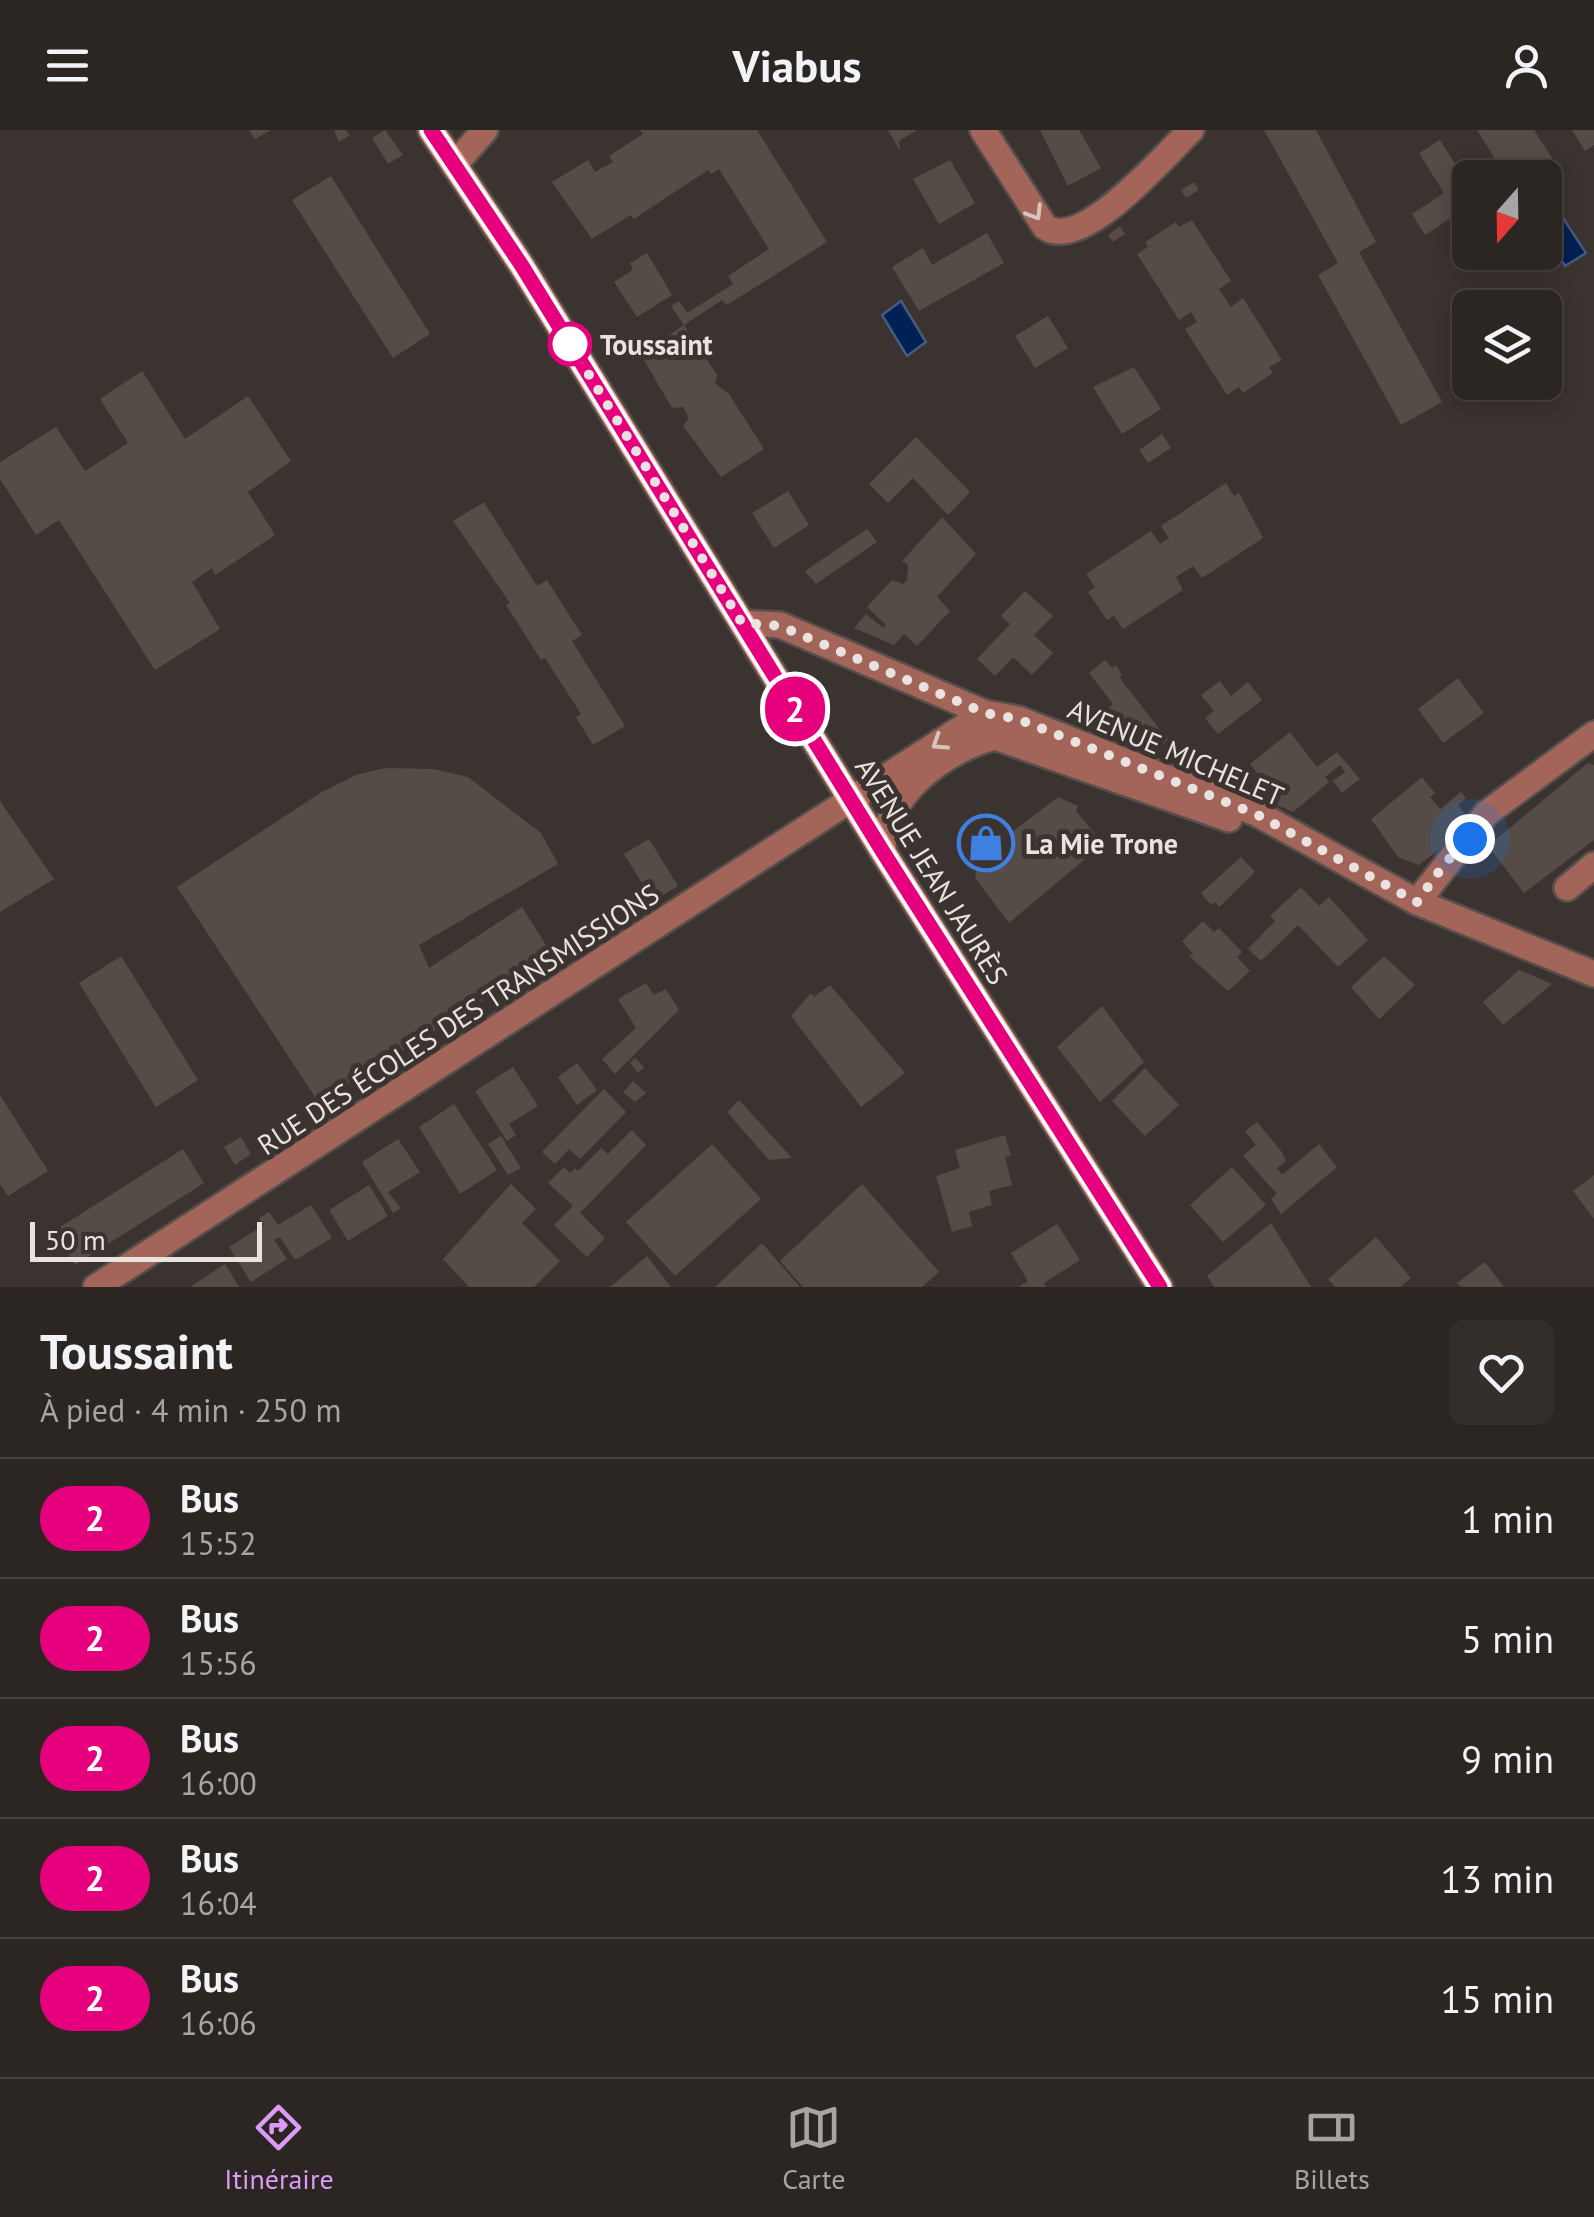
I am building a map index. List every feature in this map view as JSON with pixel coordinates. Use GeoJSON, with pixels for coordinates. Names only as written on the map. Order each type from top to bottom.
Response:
{"type":"FeatureCollection","features":[{"type":"Feature","properties":{"kind":"main road","name":"AVENUE JEAN JAURÈS"},"geometry":{"type":"LineString","coordinates":[[432,130],[1160,1287]]}},
{"type":"Feature","properties":{"kind":"street"},"geometry":{"type":"LineString","coordinates":[[454,164],[485,130]]}},
{"type":"Feature","properties":{"kind":"street"},"geometry":{"type":"LineString","coordinates":[[984,130],[1044,227],[1091,238],[1191,130]]}},
{"type":"Feature","properties":{"kind":"street","name":"AVENUE MICHELET"},"geometry":{"type":"LineString","coordinates":[[742,623],[780,626],[985,713],[1018,719],[1206,792],[1417,902],[1594,974]]}},
{"type":"Feature","properties":{"kind":"street"},"geometry":{"type":"LineString","coordinates":[[852,801],[985,713]]}},
{"type":"Feature","properties":{"kind":"street"},"geometry":{"type":"LineString","coordinates":[[1417,902],[1488,813],[1594,734]]}},
{"type":"Feature","properties":{"kind":"street"},"geometry":{"type":"LineString","coordinates":[[883,852],[894,803],[908,787],[978,741],[995,737],[1315,847]]}},
{"type":"Feature","properties":{"kind":"street","name":"RUE DES ÉCOLES DES TRANSMISSIONS"},"geometry":{"type":"LineString","coordinates":[[96,1287],[852,801]]}},
{"type":"Feature","properties":{"kind":"street"},"geometry":{"type":"LineString","coordinates":[[1566,888],[1594,865]]}},
{"type":"Feature","properties":{"kind":"water"},"geometry":{"type":"Polygon","coordinates":[[[1562,219],[1586,253],[1565,266],[1562,261],[1562,219]]]}},
{"type":"Feature","properties":{"kind":"water"},"geometry":{"type":"Polygon","coordinates":[[[901,301],[926,342],[907,356],[882,315],[901,301]]]}},
{"type":"Feature","properties":{"kind":"building"},"geometry":{"type":"Polygon","coordinates":[[[249,130],[271,130],[255,139],[249,130]]]}},
{"type":"Feature","properties":{"kind":"building"},"geometry":{"type":"Polygon","coordinates":[[[334,130],[346,130],[350,135],[339,142],[334,130]]]}},
{"type":"Feature","properties":{"kind":"building"},"geometry":{"type":"Polygon","coordinates":[[[385,130],[403,155],[388,164],[372,138],[385,130]]]}},
{"type":"Feature","properties":{"kind":"building"},"geometry":{"type":"Polygon","coordinates":[[[640,130],[757,130],[827,242],[727,305],[722,300],[684,325],[671,306],[679,301],[687,313],[733,284],[728,276],[769,249],[719,169],[711,174],[708,170],[634,219],[631,215],[592,239],[552,182],[588,160],[595,172],[613,162],[609,156],[643,134],[640,130]]]}},
{"type":"Feature","properties":{"kind":"building"},"geometry":{"type":"Polygon","coordinates":[[[888,130],[917,130],[899,141],[900,151],[888,130]]]}},
{"type":"Feature","properties":{"kind":"building"},"geometry":{"type":"Polygon","coordinates":[[[1040,130],[1079,130],[1101,168],[1068,186],[1040,130]]]}},
{"type":"Feature","properties":{"kind":"building"},"geometry":{"type":"Polygon","coordinates":[[[1264,130],[1316,130],[1376,242],[1359,252],[1442,402],[1401,425],[1318,275],[1338,263],[1264,130]]]}},
{"type":"Feature","properties":{"kind":"building"},"geometry":{"type":"Polygon","coordinates":[[[1477,130],[1534,130],[1553,160],[1496,160],[1477,130]]]}},
{"type":"Feature","properties":{"kind":"building"},"geometry":{"type":"Polygon","coordinates":[[[1572,130],[1594,130],[1594,145],[1585,151],[1572,130]]]}},
{"type":"Feature","properties":{"kind":"building"},"geometry":{"type":"Polygon","coordinates":[[[1440,140],[1453,160],[1452,217],[1425,235],[1412,214],[1444,193],[1419,153],[1440,140]]]}},
{"type":"Feature","properties":{"kind":"building"},"geometry":{"type":"Polygon","coordinates":[[[950,160],[975,203],[939,224],[913,179],[950,160]]]}},
{"type":"Feature","properties":{"kind":"building"},"geometry":{"type":"Polygon","coordinates":[[[331,176],[430,334],[393,358],[292,200],[331,176]]]}},
{"type":"Feature","properties":{"kind":"building"},"geometry":{"type":"Polygon","coordinates":[[[1194,182],[1199,190],[1186,198],[1181,190],[1194,182]]]}},
{"type":"Feature","properties":{"kind":"building"},"geometry":{"type":"Polygon","coordinates":[[[1192,220],[1231,281],[1219,289],[1231,307],[1243,298],[1282,360],[1269,367],[1273,373],[1243,393],[1239,387],[1227,395],[1185,329],[1197,322],[1191,312],[1179,320],[1137,254],[1148,247],[1145,242],[1176,222],[1179,227],[1192,220]]]}},
{"type":"Feature","properties":{"kind":"building"},"geometry":{"type":"Polygon","coordinates":[[[1120,226],[1125,234],[1113,242],[1108,235],[1120,226]]]}},
{"type":"Feature","properties":{"kind":"building"},"geometry":{"type":"Polygon","coordinates":[[[987,233],[1004,263],[919,311],[892,267],[923,248],[932,265],[987,233]]]}},
{"type":"Feature","properties":{"kind":"building"},"geometry":{"type":"Polygon","coordinates":[[[647,253],[672,295],[637,317],[614,282],[633,270],[630,263],[647,253]]]}},
{"type":"Feature","properties":{"kind":"building"},"geometry":{"type":"Polygon","coordinates":[[[1048,316],[1068,348],[1035,368],[1015,336],[1048,316]]]}},
{"type":"Feature","properties":{"kind":"building"},"geometry":{"type":"Polygon","coordinates":[[[684,325],[717,375],[715,383],[729,394],[764,449],[721,477],[683,426],[689,418],[683,407],[672,408],[641,355],[684,325]]]}},
{"type":"Feature","properties":{"kind":"building"},"geometry":{"type":"Polygon","coordinates":[[[1134,367],[1161,409],[1122,434],[1093,387],[1134,367]]]}},
{"type":"Feature","properties":{"kind":"building"},"geometry":{"type":"Polygon","coordinates":[[[142,371],[185,439],[248,396],[291,461],[248,492],[275,535],[215,575],[212,568],[192,582],[220,629],[155,670],[59,520],[36,535],[0,479],[0,462],[56,427],[85,471],[128,443],[100,399],[142,371]]]}},
{"type":"Feature","properties":{"kind":"building"},"geometry":{"type":"Polygon","coordinates":[[[1162,434],[1171,448],[1148,463],[1139,450],[1162,434]]]}},
{"type":"Feature","properties":{"kind":"building"},"geometry":{"type":"Polygon","coordinates":[[[916,437],[970,492],[948,515],[913,478],[888,503],[869,484],[916,437]]]}},
{"type":"Feature","properties":{"kind":"building"},"geometry":{"type":"Polygon","coordinates":[[[1226,483],[1234,496],[1239,493],[1263,538],[1202,578],[1193,566],[1176,577],[1183,590],[1123,629],[1114,616],[1107,620],[1088,592],[1095,587],[1086,574],[1151,531],[1160,544],[1169,538],[1161,526],[1226,483]]]}},
{"type":"Feature","properties":{"kind":"building"},"geometry":{"type":"Polygon","coordinates":[[[788,491],[809,525],[774,548],[752,513],[788,491]]]}},
{"type":"Feature","properties":{"kind":"building"},"geometry":{"type":"Polygon","coordinates":[[[484,502],[537,586],[547,580],[582,635],[572,641],[625,726],[593,745],[576,717],[581,714],[545,658],[541,660],[506,605],[510,603],[453,521],[484,502]]]}},
{"type":"Feature","properties":{"kind":"building"},"geometry":{"type":"Polygon","coordinates":[[[942,517],[976,554],[937,597],[950,611],[917,646],[904,634],[894,645],[854,628],[866,614],[883,628],[886,625],[867,607],[892,580],[903,584],[907,580],[908,565],[902,561],[942,517]]]}},
{"type":"Feature","properties":{"kind":"building"},"geometry":{"type":"Polygon","coordinates":[[[867,529],[877,542],[816,584],[805,571],[867,529]]]}},
{"type":"Feature","properties":{"kind":"building"},"geometry":{"type":"Polygon","coordinates":[[[1025,591],[1053,616],[1034,635],[1053,653],[1032,675],[1013,657],[995,676],[977,659],[1010,624],[1001,616],[1025,591]]]}},
{"type":"Feature","properties":{"kind":"building"},"geometry":{"type":"Polygon","coordinates":[[[1105,660],[1112,668],[1116,665],[1122,675],[1119,677],[1168,740],[1152,753],[1087,726],[1113,704],[1089,673],[1105,660]]]}},
{"type":"Feature","properties":{"kind":"building"},"geometry":{"type":"Polygon","coordinates":[[[1458,678],[1484,713],[1443,743],[1418,709],[1458,678]]]}},
{"type":"Feature","properties":{"kind":"building"},"geometry":{"type":"Polygon","coordinates":[[[1220,681],[1231,696],[1248,682],[1262,700],[1218,734],[1205,718],[1214,711],[1201,695],[1220,681]]]}},
{"type":"Feature","properties":{"kind":"building"},"geometry":{"type":"Polygon","coordinates":[[[1290,732],[1317,767],[1337,752],[1360,779],[1342,793],[1333,781],[1345,772],[1340,765],[1325,777],[1329,782],[1293,812],[1271,802],[1277,798],[1250,764],[1290,732]]]}},
{"type":"Feature","properties":{"kind":"building"},"geometry":{"type":"Polygon","coordinates":[[[1588,763],[1594,765],[1594,840],[1524,893],[1488,846],[1588,763]]]}},
{"type":"Feature","properties":{"kind":"building"},"geometry":{"type":"Polygon","coordinates":[[[385,768],[433,769],[468,777],[541,833],[558,864],[419,945],[429,968],[522,907],[553,956],[319,1103],[177,887],[320,793],[356,775],[385,768]]]}},
{"type":"Feature","properties":{"kind":"building"},"geometry":{"type":"Polygon","coordinates":[[[1422,777],[1435,793],[1430,797],[1440,809],[1461,792],[1466,798],[1458,805],[1473,823],[1419,865],[1398,857],[1371,819],[1422,777]]]}},
{"type":"Feature","properties":{"kind":"building"},"geometry":{"type":"Polygon","coordinates":[[[1058,797],[1078,806],[1076,811],[1103,844],[1009,923],[975,878],[978,858],[1058,797]]]}},
{"type":"Feature","properties":{"kind":"building"},"geometry":{"type":"Polygon","coordinates":[[[0,801],[54,879],[0,912],[0,801]]]}},
{"type":"Feature","properties":{"kind":"building"},"geometry":{"type":"Polygon","coordinates":[[[649,839],[678,886],[653,901],[624,854],[649,839]]]}},
{"type":"Feature","properties":{"kind":"building"},"geometry":{"type":"Polygon","coordinates":[[[1241,857],[1255,872],[1219,907],[1215,902],[1211,905],[1201,893],[1241,857]]]}},
{"type":"Feature","properties":{"kind":"building"},"geometry":{"type":"Polygon","coordinates":[[[1301,887],[1319,906],[1329,897],[1368,940],[1338,967],[1298,925],[1261,961],[1248,949],[1275,921],[1270,916],[1301,887]]]}},
{"type":"Feature","properties":{"kind":"building"},"geometry":{"type":"Polygon","coordinates":[[[1203,921],[1214,932],[1219,928],[1242,952],[1237,957],[1250,971],[1228,991],[1189,956],[1193,954],[1182,941],[1203,921]]]}},
{"type":"Feature","properties":{"kind":"building"},"geometry":{"type":"Polygon","coordinates":[[[121,956],[198,1080],[156,1107],[79,983],[121,956]]]}},
{"type":"Feature","properties":{"kind":"building"},"geometry":{"type":"Polygon","coordinates":[[[1384,956],[1415,985],[1379,1019],[1351,987],[1384,956]]]}},
{"type":"Feature","properties":{"kind":"building"},"geometry":{"type":"Polygon","coordinates":[[[1519,970],[1552,984],[1503,1025],[1483,1002],[1519,970]]]}},
{"type":"Feature","properties":{"kind":"building"},"geometry":{"type":"Polygon","coordinates":[[[646,983],[654,995],[666,989],[679,1010],[615,1074],[602,1059],[636,1028],[618,999],[646,983]]]}},
{"type":"Feature","properties":{"kind":"building"},"geometry":{"type":"Polygon","coordinates":[[[830,985],[905,1073],[861,1107],[791,1016],[811,993],[814,997],[830,985]]]}},
{"type":"Feature","properties":{"kind":"building"},"geometry":{"type":"Polygon","coordinates":[[[1102,1006],[1144,1062],[1100,1102],[1057,1047],[1102,1006]]]}},
{"type":"Feature","properties":{"kind":"building"},"geometry":{"type":"Polygon","coordinates":[[[635,1058],[644,1067],[638,1073],[630,1063],[635,1058]]]}},
{"type":"Feature","properties":{"kind":"building"},"geometry":{"type":"Polygon","coordinates":[[[577,1063],[597,1090],[577,1105],[558,1077],[577,1063]]]}},
{"type":"Feature","properties":{"kind":"building"},"geometry":{"type":"Polygon","coordinates":[[[513,1067],[538,1106],[509,1124],[516,1135],[507,1141],[475,1091],[513,1067]]]}},
{"type":"Feature","properties":{"kind":"building"},"geometry":{"type":"Polygon","coordinates":[[[1145,1068],[1179,1105],[1145,1136],[1112,1101],[1145,1068]]]}},
{"type":"Feature","properties":{"kind":"building"},"geometry":{"type":"Polygon","coordinates":[[[633,1081],[646,1093],[635,1102],[623,1092],[633,1081]]]}},
{"type":"Feature","properties":{"kind":"building"},"geometry":{"type":"Polygon","coordinates":[[[604,1089],[626,1112],[580,1159],[569,1149],[555,1164],[542,1152],[604,1089]]]}},
{"type":"Feature","properties":{"kind":"building"},"geometry":{"type":"Polygon","coordinates":[[[0,1095],[48,1171],[8,1196],[0,1184],[0,1095]]]}},
{"type":"Feature","properties":{"kind":"building"},"geometry":{"type":"Polygon","coordinates":[[[739,1100],[792,1158],[769,1160],[727,1112],[739,1100]]]}},
{"type":"Feature","properties":{"kind":"building"},"geometry":{"type":"Polygon","coordinates":[[[454,1104],[497,1170],[460,1194],[419,1127],[454,1104]]]}},
{"type":"Feature","properties":{"kind":"building"},"geometry":{"type":"Polygon","coordinates":[[[1257,1122],[1286,1161],[1277,1168],[1282,1175],[1319,1144],[1337,1167],[1281,1214],[1271,1199],[1277,1194],[1243,1156],[1256,1145],[1245,1131],[1257,1122]]]}},
{"type":"Feature","properties":{"kind":"building"},"geometry":{"type":"Polygon","coordinates":[[[632,1130],[646,1145],[580,1213],[605,1238],[587,1257],[554,1225],[573,1206],[548,1183],[564,1167],[570,1173],[575,1168],[578,1171],[601,1148],[608,1154],[632,1130]]]}},
{"type":"Feature","properties":{"kind":"building"},"geometry":{"type":"Polygon","coordinates":[[[1005,1135],[1011,1156],[1005,1157],[1012,1185],[989,1191],[992,1205],[969,1212],[972,1226],[952,1232],[936,1176],[960,1168],[955,1150],[1005,1135]]]}},
{"type":"Feature","properties":{"kind":"building"},"geometry":{"type":"Polygon","coordinates":[[[501,1136],[521,1168],[508,1175],[488,1144],[501,1136]]]}},
{"type":"Feature","properties":{"kind":"building"},"geometry":{"type":"Polygon","coordinates":[[[241,1137],[251,1154],[235,1165],[224,1147],[241,1137]]]}},
{"type":"Feature","properties":{"kind":"building"},"geometry":{"type":"Polygon","coordinates":[[[398,1139],[420,1172],[388,1192],[401,1208],[393,1213],[362,1162],[398,1139]]]}},
{"type":"Feature","properties":{"kind":"building"},"geometry":{"type":"Polygon","coordinates":[[[712,1144],[761,1199],[675,1276],[626,1222],[712,1144]]]}},
{"type":"Feature","properties":{"kind":"building"},"geometry":{"type":"Polygon","coordinates":[[[183,1149],[204,1183],[75,1265],[54,1231],[183,1149]]]}},
{"type":"Feature","properties":{"kind":"building"},"geometry":{"type":"Polygon","coordinates":[[[1232,1167],[1266,1205],[1223,1242],[1190,1205],[1232,1167]]]}},
{"type":"Feature","properties":{"kind":"building"},"geometry":{"type":"Polygon","coordinates":[[[1594,1175],[1594,1219],[1573,1191],[1594,1175]]]}},
{"type":"Feature","properties":{"kind":"building"},"geometry":{"type":"Polygon","coordinates":[[[511,1184],[536,1209],[522,1223],[560,1261],[534,1287],[469,1287],[443,1259],[511,1184]]]}},
{"type":"Feature","properties":{"kind":"building"},"geometry":{"type":"Polygon","coordinates":[[[862,1184],[939,1272],[922,1287],[803,1287],[780,1261],[862,1184]]]}},
{"type":"Feature","properties":{"kind":"building"},"geometry":{"type":"Polygon","coordinates":[[[369,1185],[388,1216],[348,1241],[329,1210],[369,1185]]]}},
{"type":"Feature","properties":{"kind":"building"},"geometry":{"type":"Polygon","coordinates":[[[311,1205],[332,1238],[295,1260],[280,1237],[274,1240],[287,1259],[251,1282],[229,1247],[264,1225],[259,1218],[269,1212],[278,1225],[311,1205]]]}},
{"type":"Feature","properties":{"kind":"building"},"geometry":{"type":"Polygon","coordinates":[[[1271,1223],[1311,1287],[1214,1287],[1207,1276],[1271,1223]]]}},
{"type":"Feature","properties":{"kind":"building"},"geometry":{"type":"Polygon","coordinates":[[[1057,1224],[1080,1260],[1044,1283],[1046,1287],[1018,1287],[1028,1281],[1011,1253],[1057,1224]]]}},
{"type":"Feature","properties":{"kind":"building"},"geometry":{"type":"Polygon","coordinates":[[[1376,1237],[1411,1278],[1400,1287],[1335,1287],[1328,1279],[1376,1237]]]}},
{"type":"Feature","properties":{"kind":"building"},"geometry":{"type":"Polygon","coordinates":[[[762,1243],[800,1287],[715,1287],[762,1243]]]}},
{"type":"Feature","properties":{"kind":"building"},"geometry":{"type":"Polygon","coordinates":[[[647,1256],[671,1287],[610,1287],[647,1256]]]}},
{"type":"Feature","properties":{"kind":"building"},"geometry":{"type":"Polygon","coordinates":[[[1485,1262],[1504,1287],[1461,1287],[1457,1283],[1485,1262]]]}},
{"type":"Feature","properties":{"kind":"building"},"geometry":{"type":"Polygon","coordinates":[[[225,1264],[239,1287],[190,1287],[225,1264]]]}},
{"type":"Feature","properties":{"kind":"bus line","name":"2"},"geometry":{"type":"LineString","coordinates":[[431,130],[522,266],[883,852],[1160,1287]]}},
{"type":"Feature","properties":{"kind":"place","name":"Toussaint"},"geometry":{"type":"Point","coordinates":[570,344]}},
{"type":"Feature","properties":{"kind":"place","name":"La Mie Trone"},"geometry":{"type":"Point","coordinates":[986,843]}},
{"type":"Feature","properties":{"kind":"route"},"geometry":{"type":"LineString","coordinates":[[570,344],[742,623],[780,626],[985,713],[1018,719],[1206,792],[1256,814],[1417,902],[1446,862],[1470,839]]}}]}
